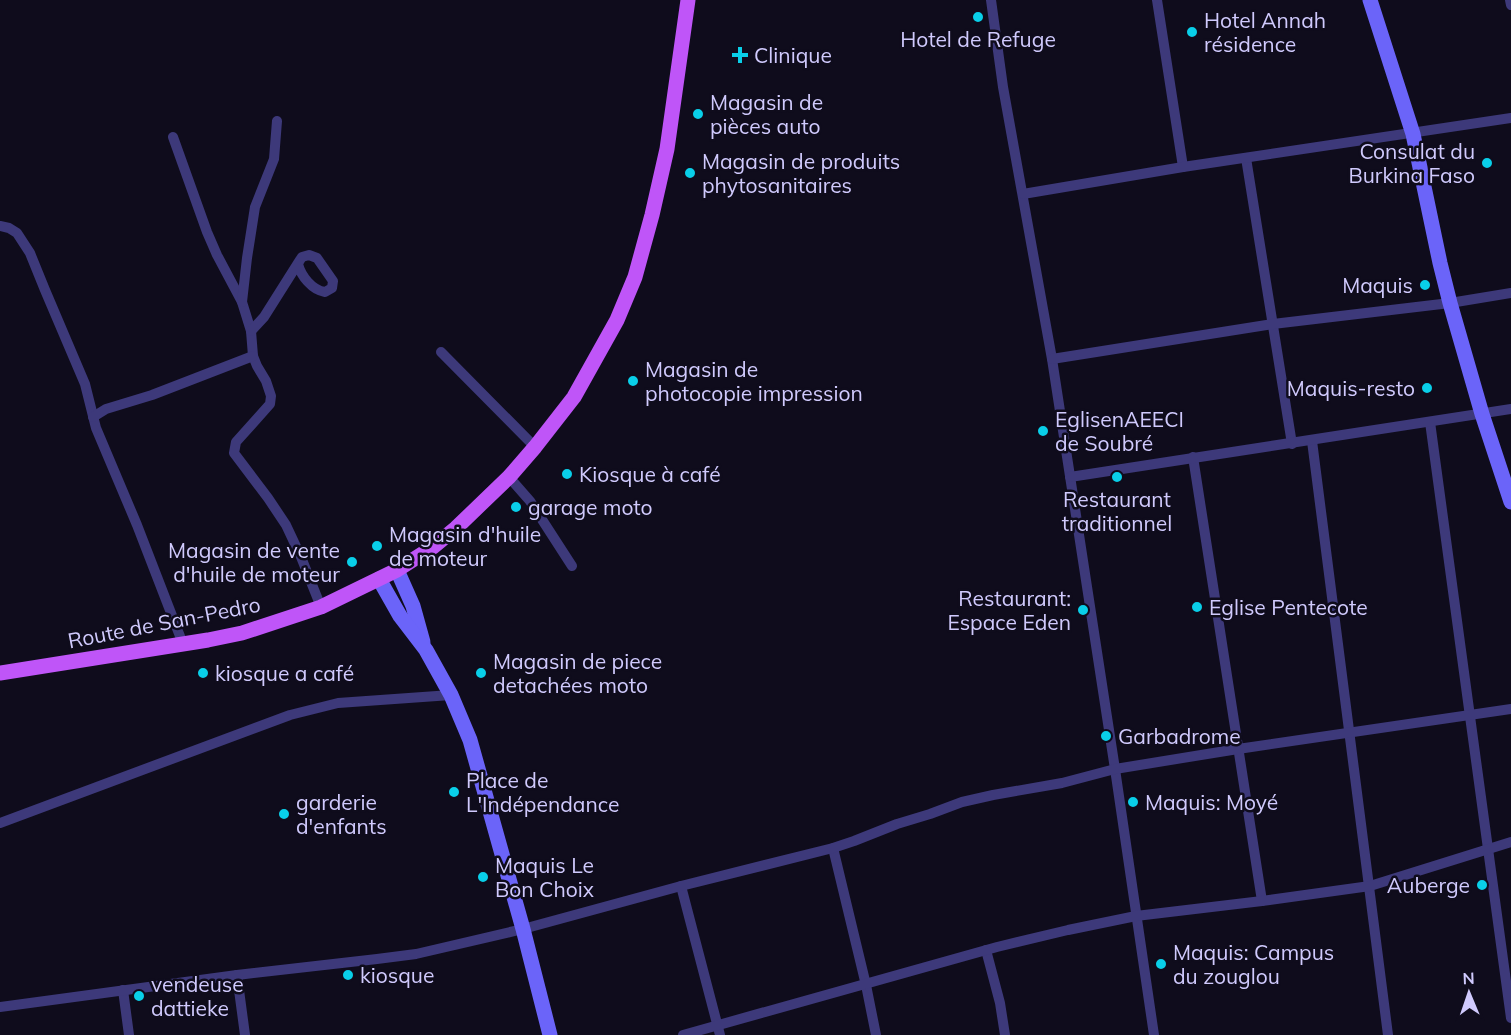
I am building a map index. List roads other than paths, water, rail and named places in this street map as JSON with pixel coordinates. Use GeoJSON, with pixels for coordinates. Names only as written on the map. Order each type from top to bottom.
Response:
{"type":"FeatureCollection","features":[{"type":"Feature","properties":{"kind":"main road","name":"Route de San-Pedro"},"geometry":{"type":"LineString","coordinates":[[0,673],[242,633],[321,607],[397,570],[433,547],[509,477],[574,397],[617,320],[635,277],[667,149],[688,0]]}},
{"type":"Feature","properties":{"kind":"main road"},"geometry":{"type":"LineString","coordinates":[[1370,0],[1413,134],[1450,303],[1482,414],[1511,502]]}},
{"type":"Feature","properties":{"kind":"main road"},"geometry":{"type":"LineString","coordinates":[[397,570],[413,606],[426,650]]}},
{"type":"Feature","properties":{"kind":"main road"},"geometry":{"type":"LineString","coordinates":[[379,579],[400,616],[426,650],[451,694],[470,740],[550,1035]]}},
{"type":"Feature","properties":{"kind":"street"},"geometry":{"type":"LineString","coordinates":[[991,0],[1003,87],[1052,359],[1154,1035]]}},
{"type":"Feature","properties":{"kind":"street"},"geometry":{"type":"LineString","coordinates":[[1158,0],[1183,167]]}},
{"type":"Feature","properties":{"kind":"street"},"geometry":{"type":"LineString","coordinates":[[1510,0],[1511,5]]}},
{"type":"Feature","properties":{"kind":"street"},"geometry":{"type":"LineString","coordinates":[[1023,194],[1183,167],[1511,118]]}},
{"type":"Feature","properties":{"kind":"street"},"geometry":{"type":"LineString","coordinates":[[242,302],[246,258],[255,207],[274,159],[277,121]]}},
{"type":"Feature","properties":{"kind":"street"},"geometry":{"type":"LineString","coordinates":[[173,137],[207,232],[242,302],[251,332],[253,356],[269,390],[271,400],[266,410],[236,442],[234,453],[286,525],[321,607]]}},
{"type":"Feature","properties":{"kind":"street"},"geometry":{"type":"LineString","coordinates":[[1246,158],[1292,444]]}},
{"type":"Feature","properties":{"kind":"street"},"geometry":{"type":"LineString","coordinates":[[0,226],[17,233],[30,253],[85,384],[96,428],[183,644]]}},
{"type":"Feature","properties":{"kind":"street"},"geometry":{"type":"LineString","coordinates":[[251,332],[264,317],[298,264]]}},
{"type":"Feature","properties":{"kind":"street"},"geometry":{"type":"LineString","coordinates":[[1052,359],[1273,324],[1450,303],[1511,292]]}},
{"type":"Feature","properties":{"kind":"street"},"geometry":{"type":"LineString","coordinates":[[441,352],[535,447]]}},
{"type":"Feature","properties":{"kind":"street"},"geometry":{"type":"LineString","coordinates":[[93,417],[106,409],[152,395],[253,356]]}},
{"type":"Feature","properties":{"kind":"street"},"geometry":{"type":"LineString","coordinates":[[1070,477],[1511,410]]}},
{"type":"Feature","properties":{"kind":"street"},"geometry":{"type":"LineString","coordinates":[[1430,422],[1511,1018]]}},
{"type":"Feature","properties":{"kind":"street"},"geometry":{"type":"LineString","coordinates":[[1312,441],[1388,1035]]}},
{"type":"Feature","properties":{"kind":"street"},"geometry":{"type":"LineString","coordinates":[[1193,457],[1262,901]]}},
{"type":"Feature","properties":{"kind":"street"},"geometry":{"type":"LineString","coordinates":[[509,477],[530,501],[572,566]]}},
{"type":"Feature","properties":{"kind":"street"},"geometry":{"type":"LineString","coordinates":[[0,823],[290,715],[338,703],[451,694]]}},
{"type":"Feature","properties":{"kind":"street"},"geometry":{"type":"LineString","coordinates":[[0,1007],[416,954],[523,929],[833,848],[962,802],[993,795],[1062,783],[1115,769],[1511,709]]}},
{"type":"Feature","properties":{"kind":"street"},"geometry":{"type":"LineString","coordinates":[[683,1035],[718,1030],[986,950],[1068,930],[1136,916],[1370,886],[1511,842]]}},
{"type":"Feature","properties":{"kind":"street"},"geometry":{"type":"LineString","coordinates":[[833,848],[876,1035]]}},
{"type":"Feature","properties":{"kind":"street"},"geometry":{"type":"LineString","coordinates":[[681,886],[718,1030]]}},
{"type":"Feature","properties":{"kind":"street"},"geometry":{"type":"LineString","coordinates":[[986,950],[1000,1003],[1005,1035]]}},
{"type":"Feature","properties":{"kind":"street"},"geometry":{"type":"LineString","coordinates":[[237,975],[245,1035]]}},
{"type":"Feature","properties":{"kind":"street"},"geometry":{"type":"LineString","coordinates":[[123,990],[129,1035]]}},
{"type":"Feature","properties":{"kind":"place","name":"Hotel de Refuge"},"geometry":{"type":"Point","coordinates":[978,17]}},
{"type":"Feature","properties":{"kind":"place","name":"Hotel Annah résidence"},"geometry":{"type":"Point","coordinates":[1192,32]}},
{"type":"Feature","properties":{"kind":"place","name":"Clinique"},"geometry":{"type":"Point","coordinates":[740,55]}},
{"type":"Feature","properties":{"kind":"place","name":"Magasin de pièces auto"},"geometry":{"type":"Point","coordinates":[698,114]}},
{"type":"Feature","properties":{"kind":"place","name":"Consulat du Burkina Faso"},"geometry":{"type":"Point","coordinates":[1487,163]}},
{"type":"Feature","properties":{"kind":"place","name":"Magasin de produits phytosanitaires"},"geometry":{"type":"Point","coordinates":[690,173]}},
{"type":"Feature","properties":{"kind":"place","name":"Maquis"},"geometry":{"type":"Point","coordinates":[1425,285]}},
{"type":"Feature","properties":{"kind":"place","name":"Magasin de photocopie impression"},"geometry":{"type":"Point","coordinates":[633,381]}},
{"type":"Feature","properties":{"kind":"place","name":"Maquis-resto"},"geometry":{"type":"Point","coordinates":[1427,388]}},
{"type":"Feature","properties":{"kind":"place","name":"EglisenAEECI de Soubré"},"geometry":{"type":"Point","coordinates":[1043,431]}},
{"type":"Feature","properties":{"kind":"place","name":"Kiosque à café"},"geometry":{"type":"Point","coordinates":[567,474]}},
{"type":"Feature","properties":{"kind":"place","name":"Restaurant traditionnel"},"geometry":{"type":"Point","coordinates":[1117,477]}},
{"type":"Feature","properties":{"kind":"place","name":"garage moto"},"geometry":{"type":"Point","coordinates":[516,507]}},
{"type":"Feature","properties":{"kind":"place","name":"Magasin d'huile de moteur"},"geometry":{"type":"Point","coordinates":[377,546]}},
{"type":"Feature","properties":{"kind":"place","name":"Magasin de vente d'huile de moteur"},"geometry":{"type":"Point","coordinates":[352,562]}},
{"type":"Feature","properties":{"kind":"place","name":"Eglise Pentecote"},"geometry":{"type":"Point","coordinates":[1197,607]}},
{"type":"Feature","properties":{"kind":"place","name":"Restaurant: Espace Eden"},"geometry":{"type":"Point","coordinates":[1083,610]}},
{"type":"Feature","properties":{"kind":"place","name":"kiosque a café"},"geometry":{"type":"Point","coordinates":[203,673]}},
{"type":"Feature","properties":{"kind":"place","name":"Magasin de piece detachées moto"},"geometry":{"type":"Point","coordinates":[481,673]}},
{"type":"Feature","properties":{"kind":"place","name":"Garbadrome"},"geometry":{"type":"Point","coordinates":[1106,736]}},
{"type":"Feature","properties":{"kind":"place","name":"Place de L'Indépendance"},"geometry":{"type":"Point","coordinates":[454,792]}},
{"type":"Feature","properties":{"kind":"place","name":"Maquis: Moyé"},"geometry":{"type":"Point","coordinates":[1133,802]}},
{"type":"Feature","properties":{"kind":"place","name":"garderie d'enfants"},"geometry":{"type":"Point","coordinates":[284,814]}},
{"type":"Feature","properties":{"kind":"place","name":"Maquis Le Bon Choix"},"geometry":{"type":"Point","coordinates":[483,877]}},
{"type":"Feature","properties":{"kind":"place","name":"Auberge"},"geometry":{"type":"Point","coordinates":[1482,885]}},
{"type":"Feature","properties":{"kind":"place","name":"Maquis: Campus du zouglou"},"geometry":{"type":"Point","coordinates":[1161,964]}},
{"type":"Feature","properties":{"kind":"place","name":"kiosque"},"geometry":{"type":"Point","coordinates":[348,975]}},
{"type":"Feature","properties":{"kind":"place","name":"vendeuse dattieke"},"geometry":{"type":"Point","coordinates":[139,996]}}]}
